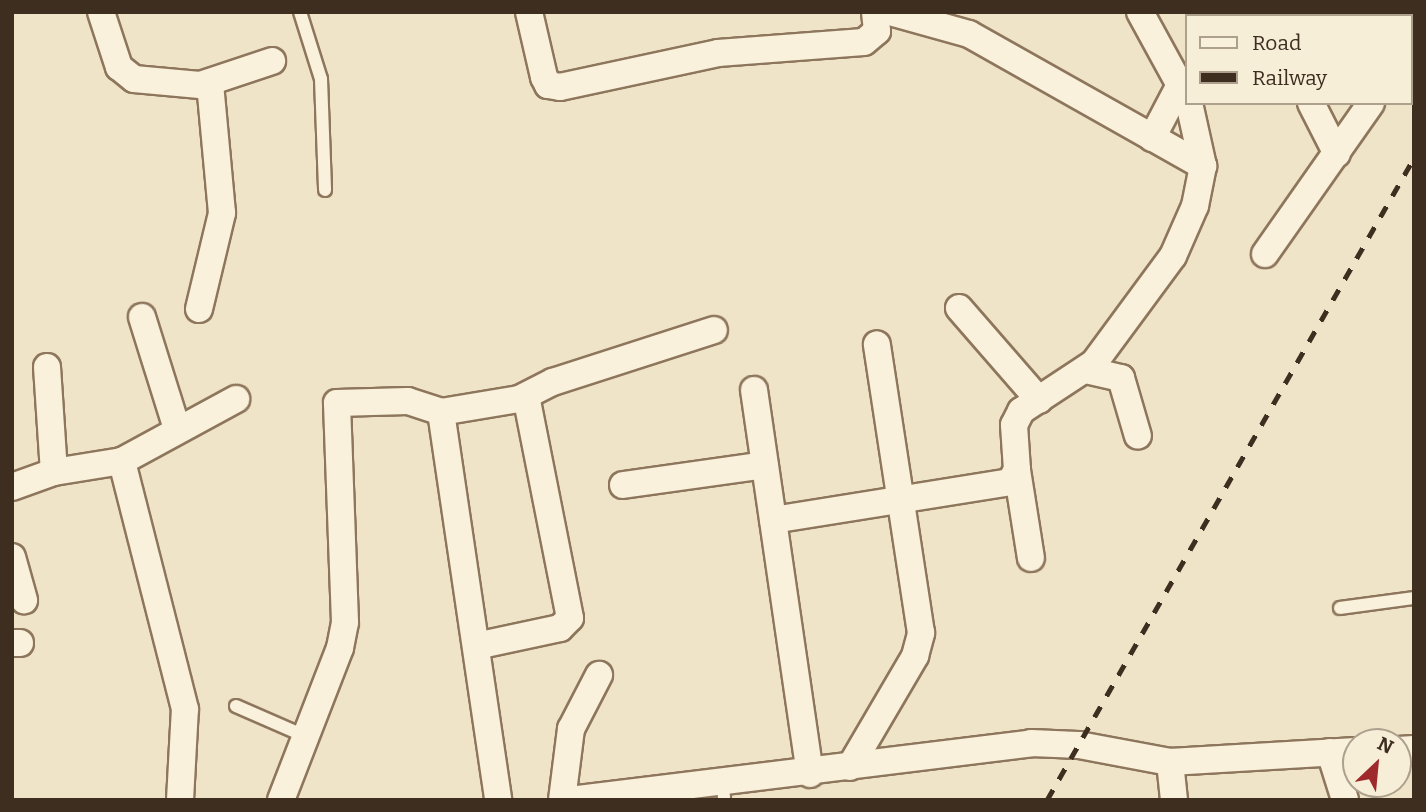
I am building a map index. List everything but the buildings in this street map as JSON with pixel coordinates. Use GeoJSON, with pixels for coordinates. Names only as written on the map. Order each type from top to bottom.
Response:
{"type":"FeatureCollection","features":[{"type":"Feature","properties":{"kind":"street"},"geometry":{"type":"LineString","coordinates":[[101,12],[125,74],[186,87],[210,83],[272,61]]}},
{"type":"Feature","properties":{"kind":"street"},"geometry":{"type":"LineString","coordinates":[[529,12],[544,77],[548,85],[560,87],[718,53],[864,42],[877,31],[875,12]]}},
{"type":"Feature","properties":{"kind":"street"},"geometry":{"type":"LineString","coordinates":[[890,12],[954,26],[1203,166]]}},
{"type":"Feature","properties":{"kind":"street"},"geometry":{"type":"LineString","coordinates":[[1140,12],[1184,93]]}},
{"type":"Feature","properties":{"kind":"street"},"geometry":{"type":"LineString","coordinates":[[199,309],[222,213],[210,83]]}},
{"type":"Feature","properties":{"kind":"street"},"geometry":{"type":"LineString","coordinates":[[1152,138],[1184,96]]}},
{"type":"Feature","properties":{"kind":"street"},"geometry":{"type":"LineString","coordinates":[[1031,558],[1017,470],[1014,425],[1021,411],[1086,370],[1173,256],[1195,206],[1203,166],[1188,105]]}},
{"type":"Feature","properties":{"kind":"street"},"geometry":{"type":"LineString","coordinates":[[1312,105],[1337,154]]}},
{"type":"Feature","properties":{"kind":"street"},"geometry":{"type":"LineString","coordinates":[[1265,254],[1370,105]]}},
{"type":"Feature","properties":{"kind":"street"},"geometry":{"type":"LineString","coordinates":[[959,308],[1039,400]]}},
{"type":"Feature","properties":{"kind":"street"},"geometry":{"type":"LineString","coordinates":[[142,317],[177,429]]}},
{"type":"Feature","properties":{"kind":"street"},"geometry":{"type":"LineString","coordinates":[[281,800],[345,622],[338,404],[408,401],[441,412],[526,397],[554,382],[714,330]]}},
{"type":"Feature","properties":{"kind":"street"},"geometry":{"type":"LineString","coordinates":[[850,767],[915,656],[921,633],[903,498],[877,344]]}},
{"type":"Feature","properties":{"kind":"street"},"geometry":{"type":"LineString","coordinates":[[47,367],[54,472]]}},
{"type":"Feature","properties":{"kind":"street"},"geometry":{"type":"LineString","coordinates":[[1086,370],[1121,378],[1138,436]]}},
{"type":"Feature","properties":{"kind":"street"},"geometry":{"type":"LineString","coordinates":[[754,390],[810,774]]}},
{"type":"Feature","properties":{"kind":"street"},"geometry":{"type":"LineString","coordinates":[[475,646],[560,628],[570,618],[526,397]]}},
{"type":"Feature","properties":{"kind":"street"},"geometry":{"type":"LineString","coordinates":[[12,487],[54,472],[122,461],[236,398]]}},
{"type":"Feature","properties":{"kind":"street"},"geometry":{"type":"LineString","coordinates":[[441,412],[498,800]]}},
{"type":"Feature","properties":{"kind":"street"},"geometry":{"type":"LineString","coordinates":[[122,461],[182,689],[187,730],[180,800]]}},
{"type":"Feature","properties":{"kind":"street"},"geometry":{"type":"LineString","coordinates":[[623,485],[765,465]]}},
{"type":"Feature","properties":{"kind":"street"},"geometry":{"type":"LineString","coordinates":[[773,520],[1010,482],[1017,470]]}},
{"type":"Feature","properties":{"kind":"street"},"geometry":{"type":"LineString","coordinates":[[12,558],[24,600]]}},
{"type":"Feature","properties":{"kind":"street"},"geometry":{"type":"LineString","coordinates":[[562,800],[571,729],[599,675]]}},
{"type":"Feature","properties":{"kind":"street"},"geometry":{"type":"LineString","coordinates":[[570,800],[723,792],[850,767],[1047,742],[1170,762],[1342,752]]}},
{"type":"Feature","properties":{"kind":"street"},"geometry":{"type":"LineString","coordinates":[[1329,752],[1345,800]]}},
{"type":"Feature","properties":{"kind":"street"},"geometry":{"type":"LineString","coordinates":[[1170,762],[1174,800]]}},
{"type":"Feature","properties":{"kind":"lane"},"geometry":{"type":"LineString","coordinates":[[300,12],[321,79],[325,190]]}},
{"type":"Feature","properties":{"kind":"lane"},"geometry":{"type":"LineString","coordinates":[[1340,608],[1414,598]]}},
{"type":"Feature","properties":{"kind":"lane"},"geometry":{"type":"LineString","coordinates":[[236,706],[305,736]]}},
{"type":"Feature","properties":{"kind":"railway"},"geometry":{"type":"LineString","coordinates":[[1047,800],[1414,158]]}}]}
